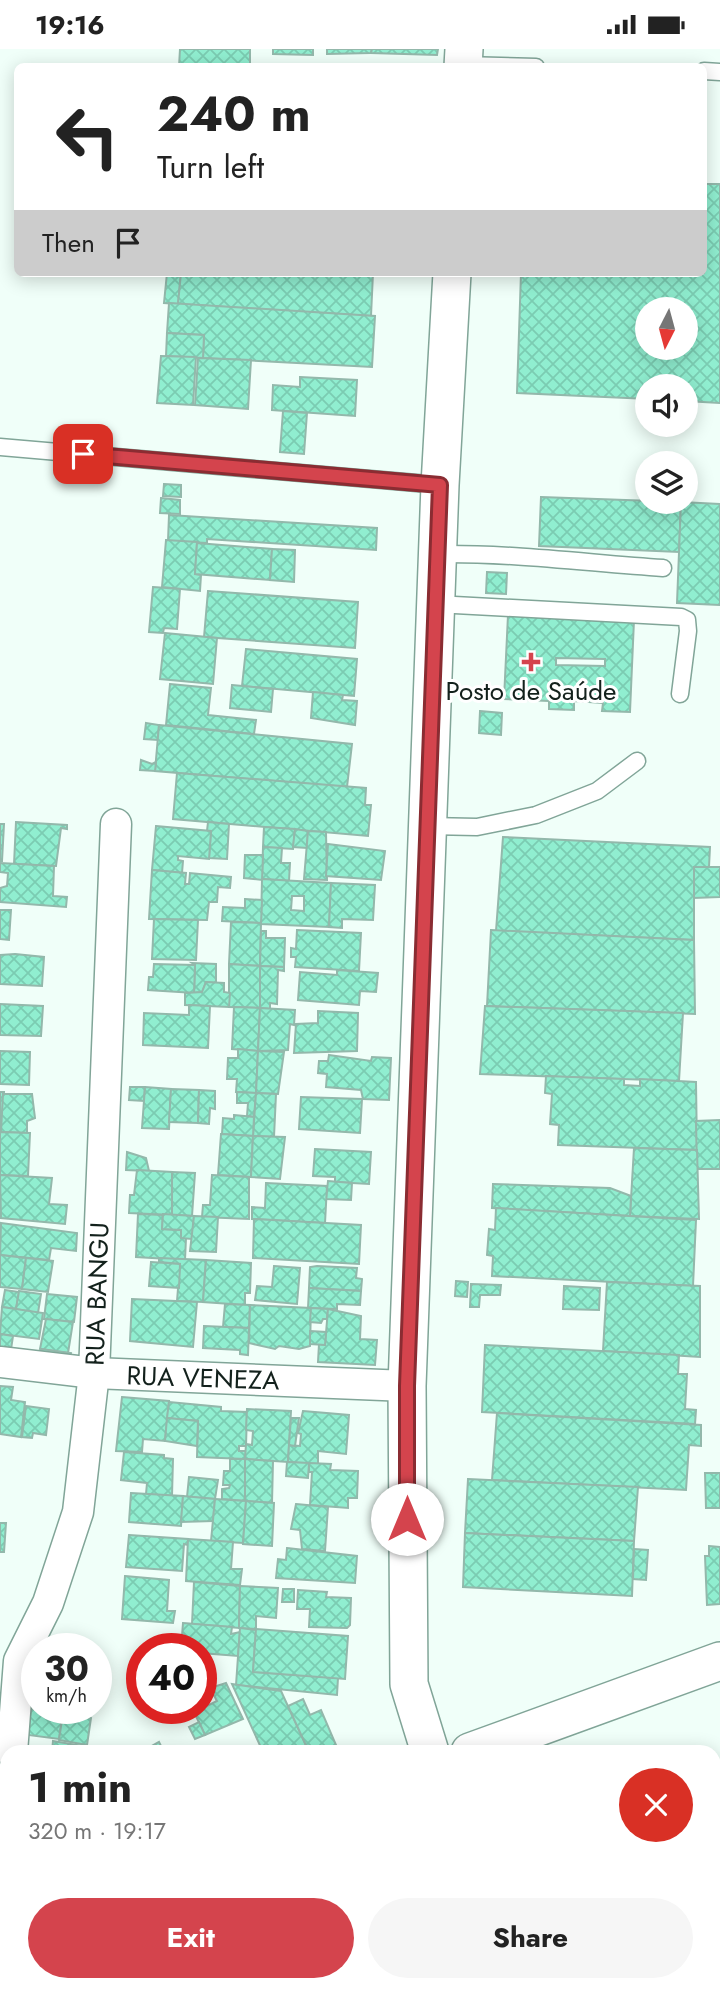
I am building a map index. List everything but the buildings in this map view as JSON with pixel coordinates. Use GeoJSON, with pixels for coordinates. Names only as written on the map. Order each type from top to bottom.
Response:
{"type":"FeatureCollection","features":[{"type":"Feature","properties":{"kind":"street"},"geometry":{"type":"LineString","coordinates":[[428,1745],[409,1684],[407,1386],[437,554],[452,277]]}},
{"type":"Feature","properties":{"kind":"street","name":"RUA BANGU"},"geometry":{"type":"LineString","coordinates":[[13,1745],[19,1661],[48,1603],[78,1512],[94,1373],[116,824]]}},
{"type":"Feature","properties":{"kind":"street","name":"RUA VENEZA"},"geometry":{"type":"LineString","coordinates":[[0,1362],[94,1373],[407,1386]]}},
{"type":"Feature","properties":{"kind":"street"},"geometry":{"type":"LineString","coordinates":[[489,1745],[720,1661]]}},
{"type":"Feature","properties":{"kind":"lane"},"geometry":{"type":"LineString","coordinates":[[463,60],[494,63]]}},
{"type":"Feature","properties":{"kind":"lane"},"geometry":{"type":"LineString","coordinates":[[0,447],[440,485]]}},
{"type":"Feature","properties":{"kind":"lane"},"geometry":{"type":"LineString","coordinates":[[437,554],[495,553],[537,560],[663,568]]}},
{"type":"Feature","properties":{"kind":"lane"},"geometry":{"type":"LineString","coordinates":[[436,604],[681,617],[687,621],[688,631],[680,694]]}},
{"type":"Feature","properties":{"kind":"lane"},"geometry":{"type":"LineString","coordinates":[[428,826],[477,827],[536,815],[597,791],[637,761]]}},
{"type":"Feature","properties":{"kind":"place","name":"Posto de Saúde"},"geometry":{"type":"Point","coordinates":[531,662]}},
{"type":"Feature","properties":{"kind":"route"},"geometry":{"type":"LineString","coordinates":[[83,454],[440,485],[407,1386],[407,1519]]}}]}
